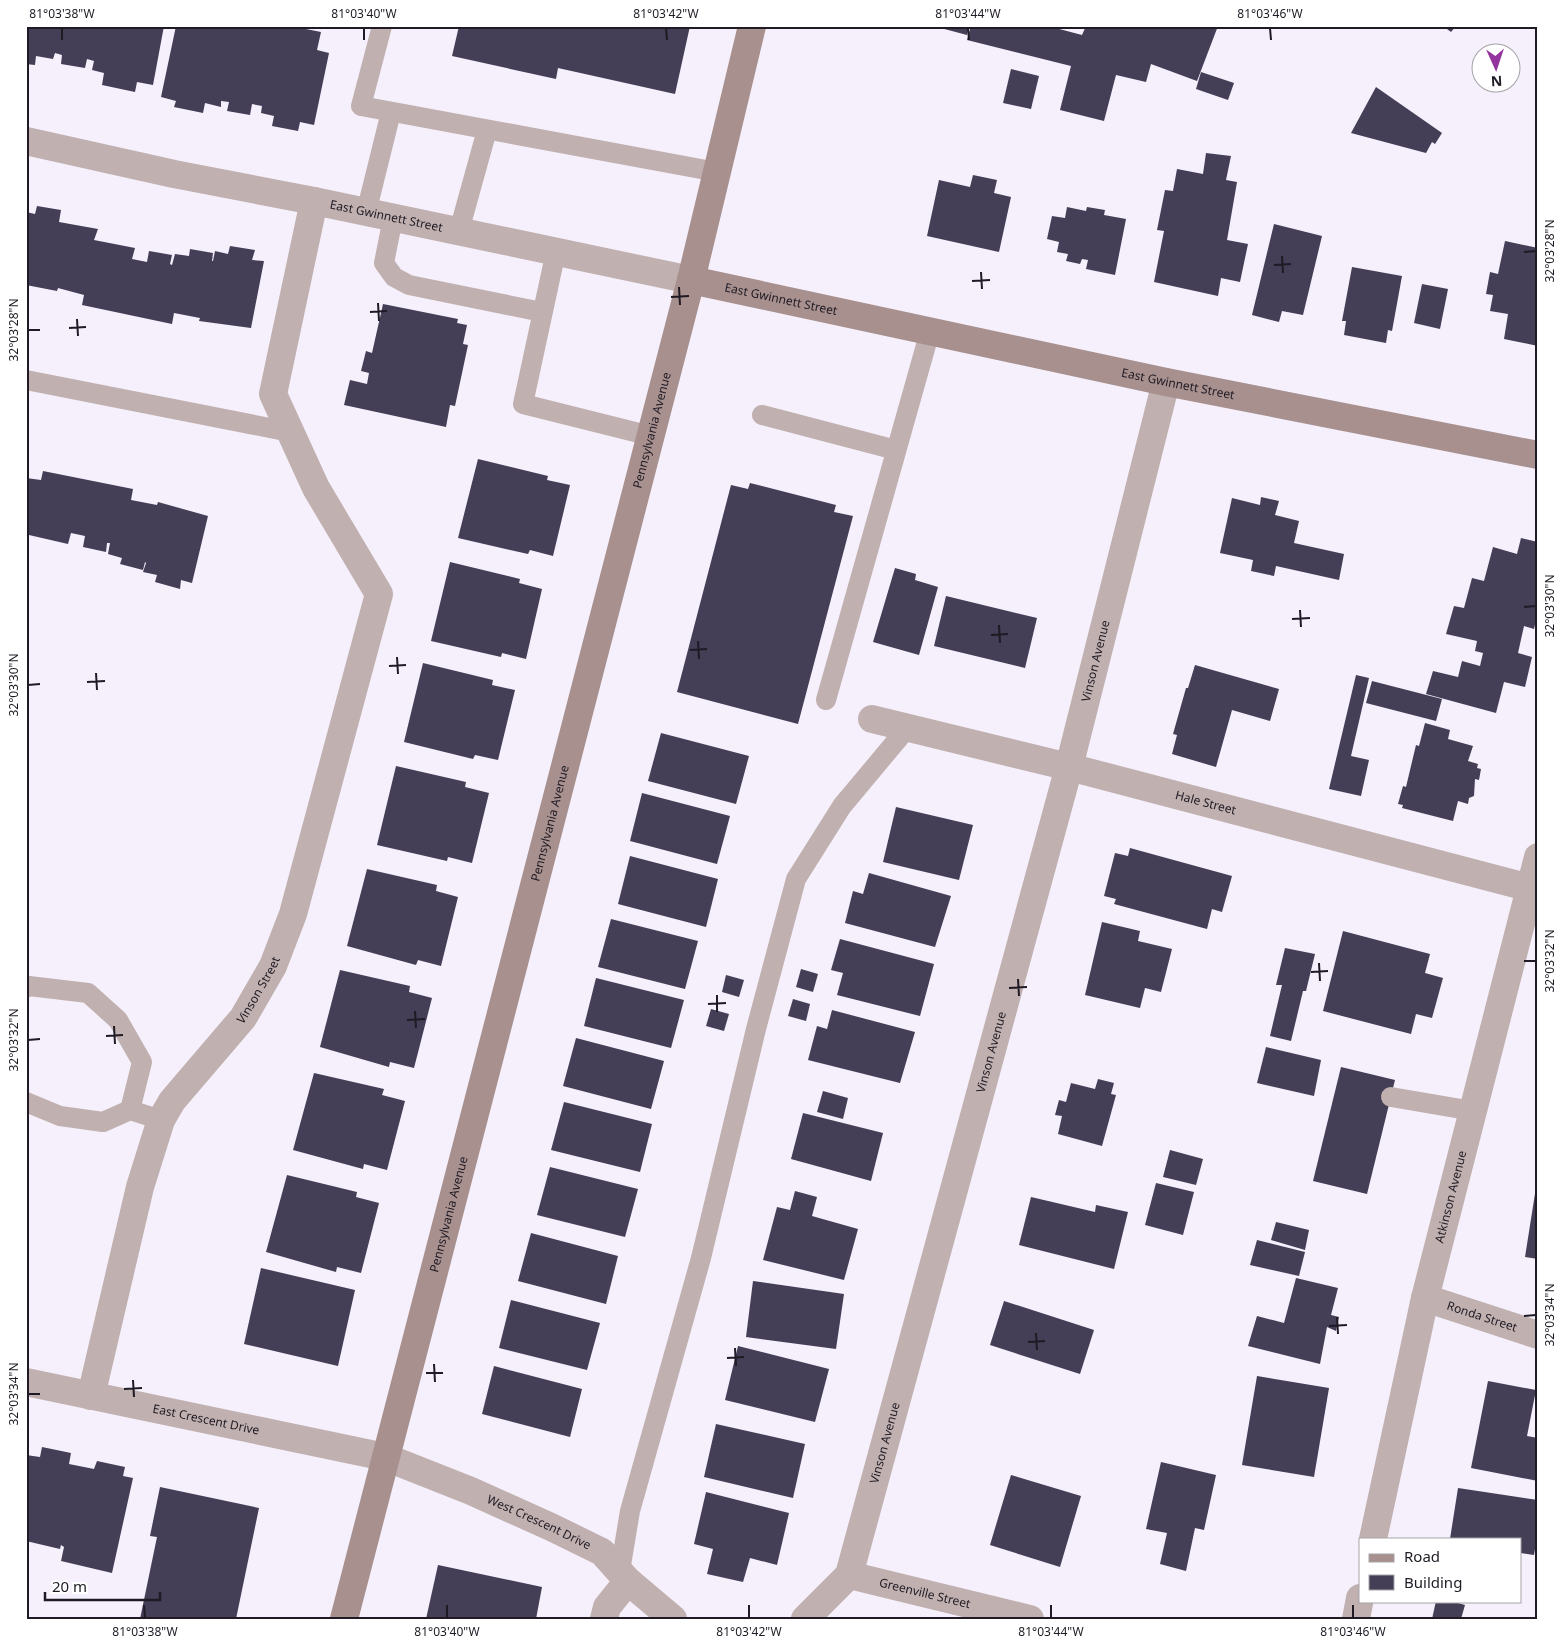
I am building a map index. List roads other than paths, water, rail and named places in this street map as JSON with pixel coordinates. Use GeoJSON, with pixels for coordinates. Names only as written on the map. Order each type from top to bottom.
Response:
{"type":"FeatureCollection","features":[{"type":"Feature","properties":{"kind":"main road","name":"Pennsylvania Avenue"},"geometry":{"type":"LineString","coordinates":[[344,1619],[691,280],[752,26]]}},
{"type":"Feature","properties":{"kind":"main road","name":"East Gwinnett Street"},"geometry":{"type":"LineString","coordinates":[[691,280],[1166,382],[1538,455]]}},
{"type":"Feature","properties":{"kind":"street","name":"East Gwinnett Street"},"geometry":{"type":"LineString","coordinates":[[26,141],[174,174],[314,201],[691,280]]}},
{"type":"Feature","properties":{"kind":"street","name":"Vinson Street"},"geometry":{"type":"LineString","coordinates":[[91,1396],[140,1187],[161,1120],[172,1101],[243,1018],[273,966],[293,914],[379,594],[316,488],[273,394],[314,201]]}},
{"type":"Feature","properties":{"kind":"street","name":"Vinson Avenue"},"geometry":{"type":"LineString","coordinates":[[805,1619],[849,1575],[1069,768],[1166,382]]}},
{"type":"Feature","properties":{"kind":"street","name":"Hale Street"},"geometry":{"type":"LineString","coordinates":[[872,719],[1534,888]]}},
{"type":"Feature","properties":{"kind":"street","name":"Atkinson Avenue"},"geometry":{"type":"LineString","coordinates":[[1373,1538],[1425,1298],[1472,1112],[1534,888],[1538,857]]}},
{"type":"Feature","properties":{"kind":"street","name":"Ronda Street"},"geometry":{"type":"LineString","coordinates":[[1425,1298],[1538,1335]]}},
{"type":"Feature","properties":{"kind":"street","name":"East Crescent Drive"},"geometry":{"type":"LineString","coordinates":[[26,1382],[385,1457]]}},
{"type":"Feature","properties":{"kind":"street","name":"West Crescent Drive"},"geometry":{"type":"LineString","coordinates":[[385,1457],[472,1491],[602,1552],[624,1576],[673,1619]]}},
{"type":"Feature","properties":{"kind":"street","name":"Greenville Street"},"geometry":{"type":"LineString","coordinates":[[849,1575],[1030,1619]]}},
{"type":"Feature","properties":{"kind":"street"},"geometry":{"type":"LineString","coordinates":[[604,1619],[607,1607],[624,1576]]}},
{"type":"Feature","properties":{"kind":"street"},"geometry":{"type":"LineString","coordinates":[[1356,1619],[1359,1602]]}},
{"type":"Feature","properties":{"kind":"lane"},"geometry":{"type":"LineString","coordinates":[[382,26],[361,106],[717,172]]}},
{"type":"Feature","properties":{"kind":"lane"},"geometry":{"type":"LineString","coordinates":[[366,212],[391,112]]}},
{"type":"Feature","properties":{"kind":"lane"},"geometry":{"type":"LineString","coordinates":[[459,231],[486,130]]}},
{"type":"Feature","properties":{"kind":"lane"},"geometry":{"type":"LineString","coordinates":[[393,218],[384,263],[394,277],[409,285],[542,312]]}},
{"type":"Feature","properties":{"kind":"lane"},"geometry":{"type":"LineString","coordinates":[[556,251],[523,404],[650,436]]}},
{"type":"Feature","properties":{"kind":"lane"},"geometry":{"type":"LineString","coordinates":[[826,700],[930,331]]}},
{"type":"Feature","properties":{"kind":"lane"},"geometry":{"type":"LineString","coordinates":[[26,380],[290,432]]}},
{"type":"Feature","properties":{"kind":"lane"},"geometry":{"type":"LineString","coordinates":[[762,415],[896,450]]}},
{"type":"Feature","properties":{"kind":"lane"},"geometry":{"type":"LineString","coordinates":[[624,1576],[630,1511],[701,1258],[756,1029],[796,879],[842,806],[908,727]]}},
{"type":"Feature","properties":{"kind":"lane"},"geometry":{"type":"LineString","coordinates":[[26,988],[29,986],[88,992],[118,1020],[142,1062],[130,1110]]}},
{"type":"Feature","properties":{"kind":"lane"},"geometry":{"type":"LineString","coordinates":[[1391,1096],[1472,1112]]}},
{"type":"Feature","properties":{"kind":"lane"},"geometry":{"type":"LineString","coordinates":[[26,1102],[60,1116],[103,1122],[130,1110],[161,1120]]}}]}
